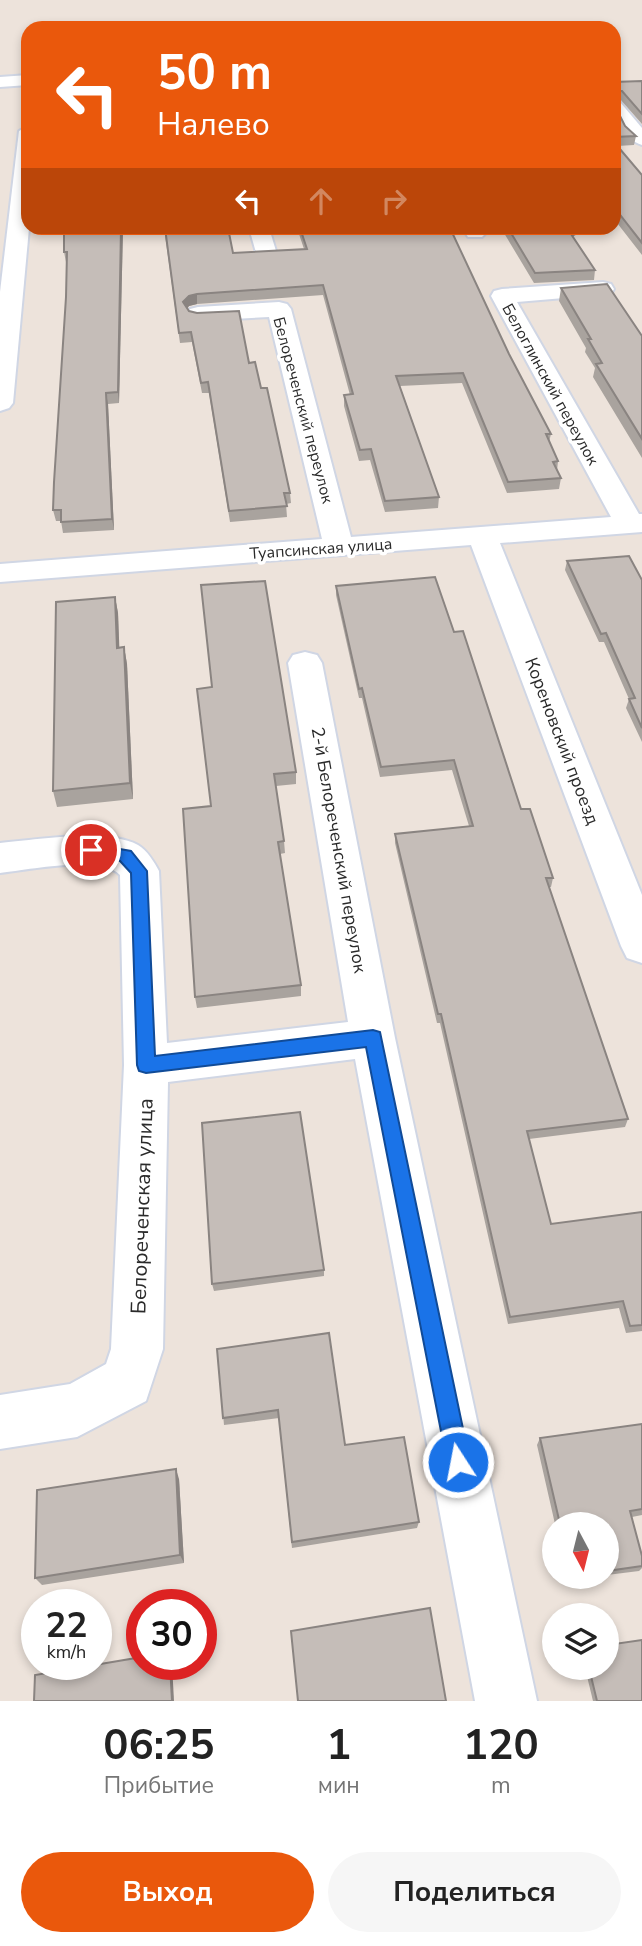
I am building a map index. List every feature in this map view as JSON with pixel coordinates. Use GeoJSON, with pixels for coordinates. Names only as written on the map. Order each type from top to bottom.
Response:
{"type":"FeatureCollection","features":[{"type":"Feature","properties":{"kind":"street"},"geometry":{"type":"LineString","coordinates":[[0,82],[21,80]]}},
{"type":"Feature","properties":{"kind":"street"},"geometry":{"type":"LineString","coordinates":[[624,115],[642,139]]}},
{"type":"Feature","properties":{"kind":"street"},"geometry":{"type":"LineString","coordinates":[[0,403],[21,176]]}},
{"type":"Feature","properties":{"kind":"street"},"geometry":{"type":"LineString","coordinates":[[261,235],[265,251]]}},
{"type":"Feature","properties":{"kind":"street","name":"Белоглинский переулок"},"geometry":{"type":"LineString","coordinates":[[603,289],[502,296],[636,524]]}},
{"type":"Feature","properties":{"kind":"street","name":"Белореченский переулок"},"geometry":{"type":"LineString","coordinates":[[198,314],[279,309],[340,547]]}},
{"type":"Feature","properties":{"kind":"street","name":"Туапсинская улица"},"geometry":{"type":"LineString","coordinates":[[0,573],[636,524]]}},
{"type":"Feature","properties":{"kind":"street","name":"Кореновский проезд"},"geometry":{"type":"LineString","coordinates":[[482,536],[642,946]]}},
{"type":"Feature","properties":{"kind":"street","name":"2-й Белореченский переулок"},"geometry":{"type":"LineString","coordinates":[[305,663],[373,1038],[506,1701]]}},
{"type":"Feature","properties":{"kind":"street","name":"Белореченская улица"},"geometry":{"type":"LineString","coordinates":[[0,858],[91,850],[125,856],[139,871],[146,1065],[137,1349],[127,1382],[77,1410],[0,1422]]}},
{"type":"Feature","properties":{"kind":"street"},"geometry":{"type":"LineString","coordinates":[[146,1065],[373,1038]]}},
{"type":"Feature","properties":{"kind":"building"},"geometry":{"type":"Polygon","coordinates":[[[642,81],[642,114],[621,91],[621,82],[642,81]]]}},
{"type":"Feature","properties":{"kind":"building"},"geometry":{"type":"Polygon","coordinates":[[[621,118],[625,126],[636,136],[621,137],[621,118]]]}},
{"type":"Feature","properties":{"kind":"building"},"geometry":{"type":"Polygon","coordinates":[[[621,150],[642,175],[642,243],[621,216],[621,150]]]}},
{"type":"Feature","properties":{"kind":"building"},"geometry":{"type":"Polygon","coordinates":[[[64,235],[121,235],[118,392],[106,393],[112,519],[61,522],[61,510],[53,510],[66,297],[67,252],[64,252],[64,235]]]}},
{"type":"Feature","properties":{"kind":"building"},"geometry":{"type":"Polygon","coordinates":[[[166,235],[229,235],[233,253],[307,249],[302,235],[453,235],[509,354],[551,434],[546,434],[558,461],[553,462],[561,478],[508,482],[463,373],[396,376],[439,497],[385,501],[371,449],[360,450],[344,395],[353,394],[323,285],[197,294],[189,296],[183,302],[189,311],[239,311],[249,363],[255,362],[261,388],[267,388],[290,493],[284,493],[287,506],[229,511],[208,382],[201,383],[191,332],[179,333],[166,235]]]}},
{"type":"Feature","properties":{"kind":"building"},"geometry":{"type":"Polygon","coordinates":[[[512,235],[572,235],[595,270],[535,273],[512,235]]]}},
{"type":"Feature","properties":{"kind":"building"},"geometry":{"type":"Polygon","coordinates":[[[607,284],[642,336],[642,439],[596,364],[602,363],[561,288],[607,284]]]}},
{"type":"Feature","properties":{"kind":"building"},"geometry":{"type":"Polygon","coordinates":[[[629,556],[642,580],[642,728],[629,699],[635,698],[606,633],[601,634],[567,561],[629,556]]]}},
{"type":"Feature","properties":{"kind":"building"},"geometry":{"type":"Polygon","coordinates":[[[435,577],[454,632],[463,631],[521,809],[530,809],[553,878],[546,878],[628,1119],[527,1131],[551,1224],[642,1212],[642,1325],[630,1326],[623,1301],[510,1317],[441,1014],[438,1014],[395,834],[473,826],[454,760],[381,767],[362,688],[359,689],[336,586],[435,577]]]}},
{"type":"Feature","properties":{"kind":"building"},"geometry":{"type":"Polygon","coordinates":[[[265,581],[296,772],[274,774],[284,841],[278,842],[301,985],[195,997],[183,809],[211,806],[197,689],[212,687],[201,585],[265,581]]]}},
{"type":"Feature","properties":{"kind":"building"},"geometry":{"type":"Polygon","coordinates":[[[115,597],[117,648],[124,647],[130,783],[53,791],[56,602],[115,597]]]}},
{"type":"Feature","properties":{"kind":"building"},"geometry":{"type":"Polygon","coordinates":[[[300,1112],[324,1270],[212,1284],[202,1123],[300,1112]]]}},
{"type":"Feature","properties":{"kind":"building"},"geometry":{"type":"Polygon","coordinates":[[[329,1333],[345,1445],[404,1437],[419,1522],[292,1542],[278,1410],[223,1418],[217,1349],[329,1333]]]}},
{"type":"Feature","properties":{"kind":"building"},"geometry":{"type":"Polygon","coordinates":[[[642,1424],[642,1509],[630,1511],[642,1556],[642,1566],[620,1569],[620,1512],[557,1512],[540,1438],[642,1424]]]}},
{"type":"Feature","properties":{"kind":"building"},"geometry":{"type":"Polygon","coordinates":[[[176,1469],[180,1555],[35,1578],[37,1490],[176,1469]]]}},
{"type":"Feature","properties":{"kind":"building"},"geometry":{"type":"Polygon","coordinates":[[[430,1608],[446,1701],[298,1701],[291,1631],[430,1608]]]}},
{"type":"Feature","properties":{"kind":"building"},"geometry":{"type":"Polygon","coordinates":[[[642,1640],[642,1701],[597,1701],[592,1680],[619,1680],[619,1643],[642,1640]]]}},
{"type":"Feature","properties":{"kind":"building"},"geometry":{"type":"Polygon","coordinates":[[[126,1660],[126,1680],[171,1680],[172,1701],[34,1701],[35,1680],[112,1680],[112,1662],[126,1660]]]}},
{"type":"Feature","properties":{"kind":"route"},"geometry":{"type":"LineString","coordinates":[[91,850],[125,856],[139,871],[146,1065],[373,1038],[458,1462]]}}]}
